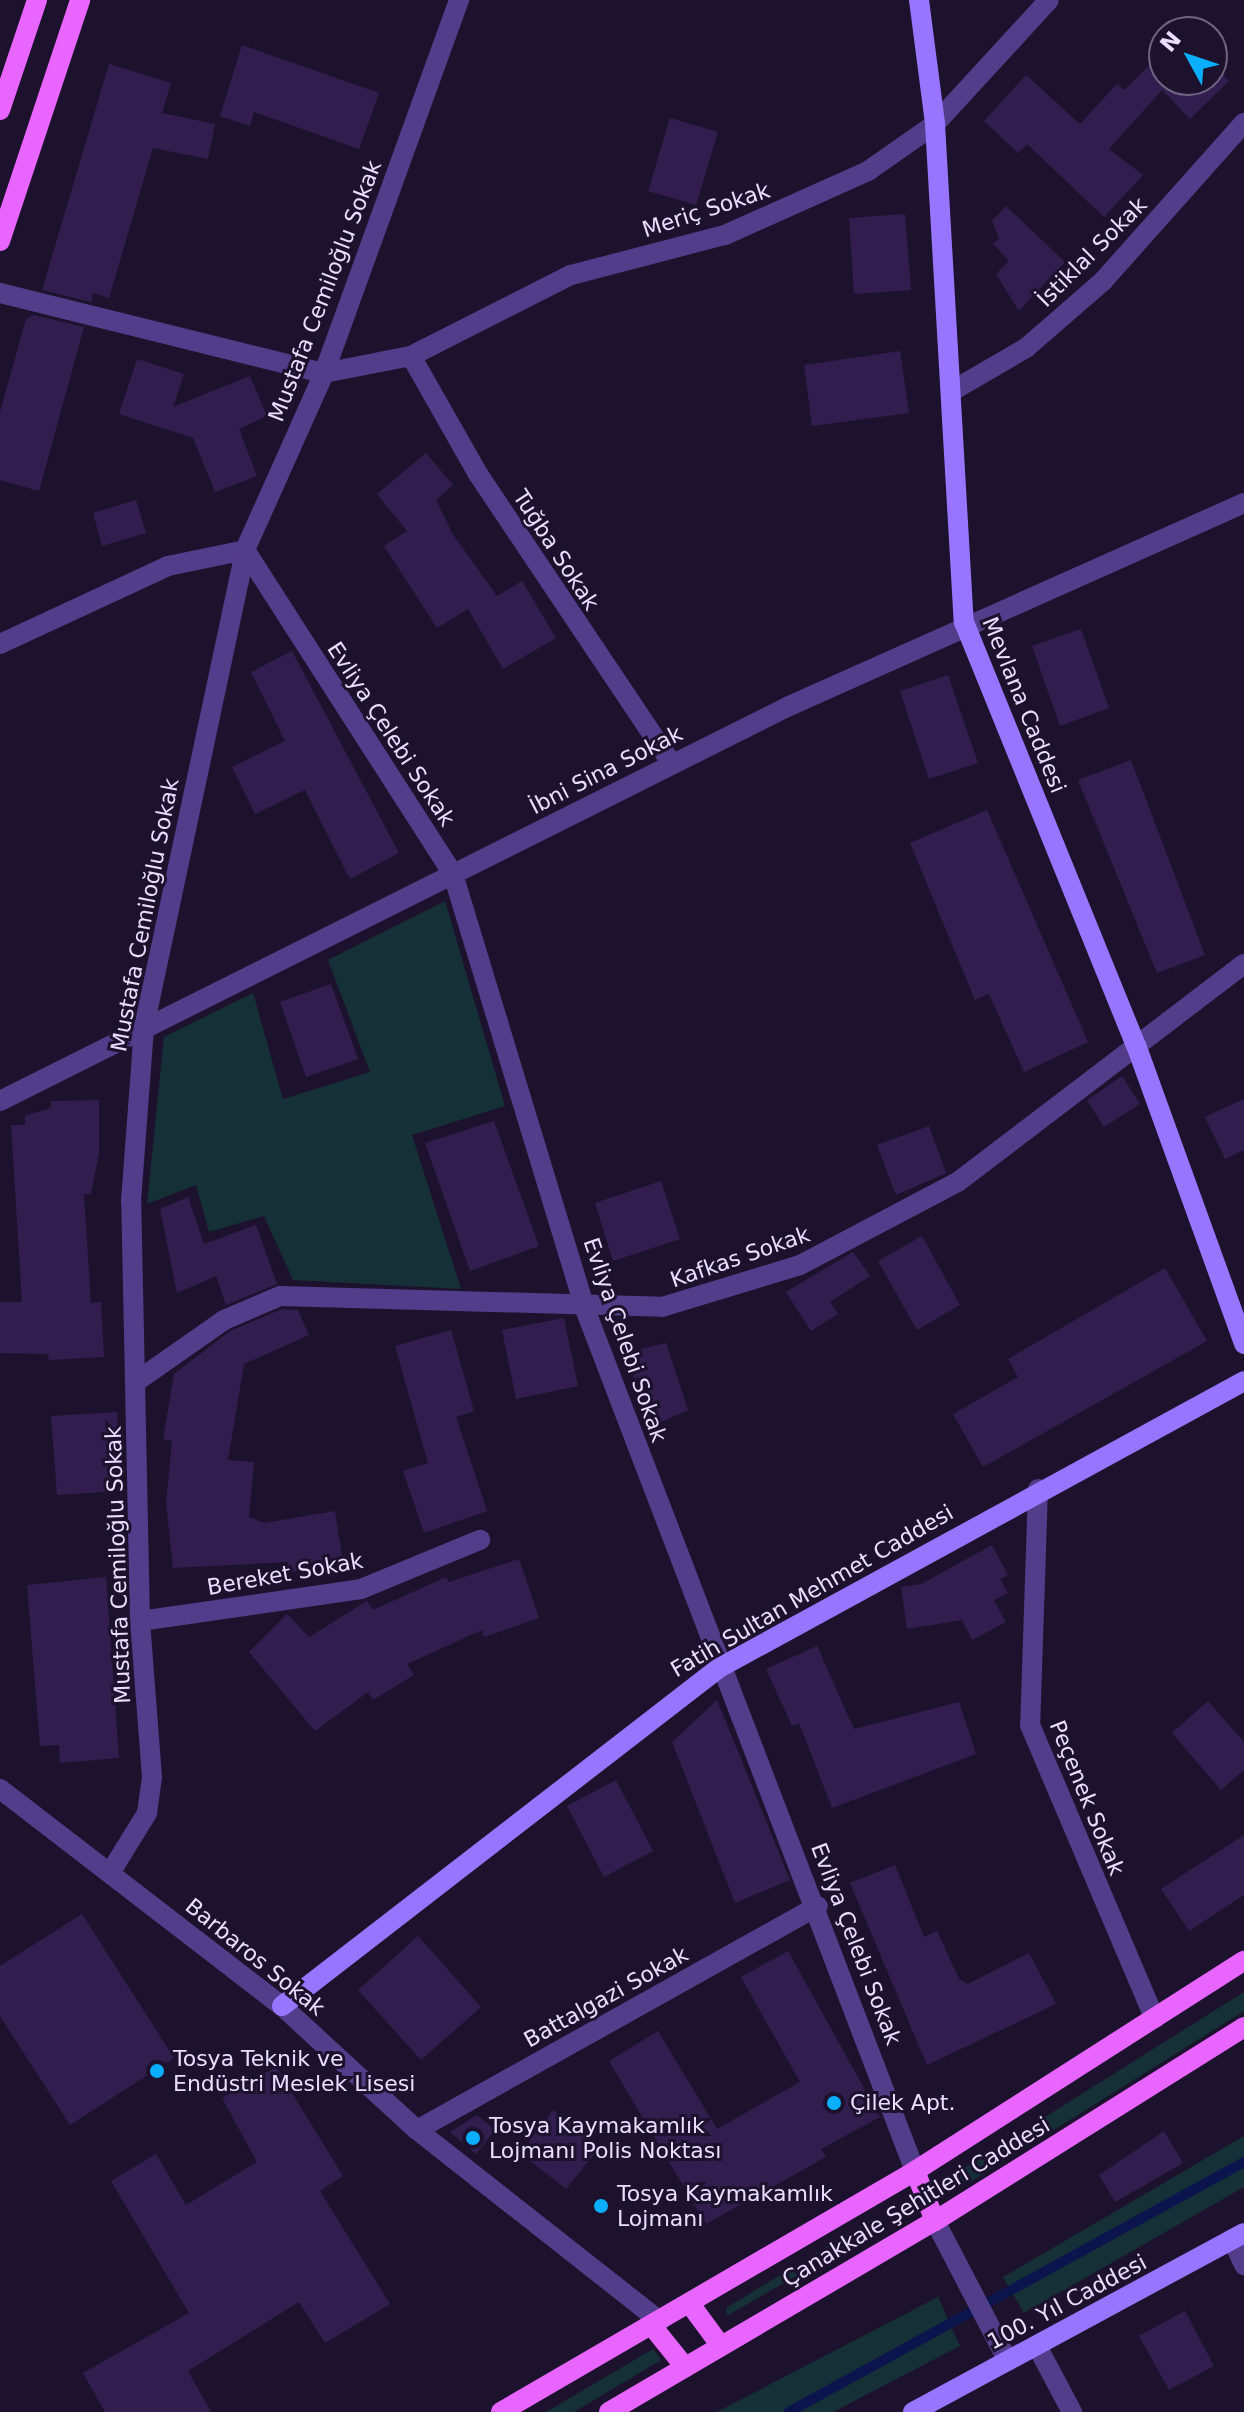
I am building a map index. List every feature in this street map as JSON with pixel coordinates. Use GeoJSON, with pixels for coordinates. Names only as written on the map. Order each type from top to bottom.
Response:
{"type":"FeatureCollection","features":[{"type":"Feature","properties":{"kind":"main road"},"geometry":{"type":"LineString","coordinates":[[0,110],[37,0]]}},
{"type":"Feature","properties":{"kind":"main road"},"geometry":{"type":"LineString","coordinates":[[0,241],[80,0]]}},
{"type":"Feature","properties":{"kind":"main road","name":"Çanakkale Şehitleri Caddesi"},"geometry":{"type":"LineString","coordinates":[[501,2412],[915,2171],[1244,1961]]}},
{"type":"Feature","properties":{"kind":"main road","name":"Çanakkale Şehitleri Caddesi"},"geometry":{"type":"LineString","coordinates":[[609,2412],[935,2221],[1244,2027]]}},
{"type":"Feature","properties":{"kind":"main road"},"geometry":{"type":"LineString","coordinates":[[915,2171],[935,2221]]}},
{"type":"Feature","properties":{"kind":"main road"},"geometry":{"type":"LineString","coordinates":[[690,2304],[721,2346]]}},
{"type":"Feature","properties":{"kind":"main road"},"geometry":{"type":"LineString","coordinates":[[656,2324],[685,2367]]}},
{"type":"Feature","properties":{"kind":"street","name":"Mustafa Cemiloğlu Sokak"},"geometry":{"type":"LineString","coordinates":[[110,1873],[147,1813],[152,1777],[140,1621],[131,1201],[144,1027],[245,550],[324,373],[459,0]]}},
{"type":"Feature","properties":{"kind":"street","name":"Mevlana Caddesi"},"geometry":{"type":"LineString","coordinates":[[919,0],[935,124],[964,622],[1136,1045],[1244,1344]]}},
{"type":"Feature","properties":{"kind":"street","name":"Meriç Sokak"},"geometry":{"type":"LineString","coordinates":[[324,373],[411,356],[571,275],[765,220],[868,171],[935,124],[1049,0]]}},
{"type":"Feature","properties":{"kind":"street","name":"İstiklal Sokak"},"geometry":{"type":"LineString","coordinates":[[952,391],[1026,348],[1093,290],[1244,123]]}},
{"type":"Feature","properties":{"kind":"street"},"geometry":{"type":"LineString","coordinates":[[0,293],[324,373]]}},
{"type":"Feature","properties":{"kind":"street","name":"Tuğba Sokak"},"geometry":{"type":"LineString","coordinates":[[411,356],[495,501],[672,764]]}},
{"type":"Feature","properties":{"kind":"street","name":"İbni Sina Sokak"},"geometry":{"type":"LineString","coordinates":[[0,1101],[672,764],[964,622],[1244,503]]}},
{"type":"Feature","properties":{"kind":"street"},"geometry":{"type":"LineString","coordinates":[[0,644],[168,566],[245,550]]}},
{"type":"Feature","properties":{"kind":"street","name":"Evliya Çelebi Sokak"},"geometry":{"type":"LineString","coordinates":[[245,550],[453,874],[585,1309],[719,1668],[818,1906],[915,2171]]}},
{"type":"Feature","properties":{"kind":"street","name":"Kafkas Sokak"},"geometry":{"type":"LineString","coordinates":[[137,1381],[224,1320],[280,1296],[585,1309],[685,1303],[851,1242],[959,1181],[1244,964]]}},
{"type":"Feature","properties":{"kind":"street","name":"Fatih Sultan Mehmet Caddesi"},"geometry":{"type":"LineString","coordinates":[[282,2006],[719,1668],[1038,1489],[1244,1381]]}},
{"type":"Feature","properties":{"kind":"street","name":"Peçenek Sokak"},"geometry":{"type":"LineString","coordinates":[[1038,1489],[1030,1725],[1155,2019]]}},
{"type":"Feature","properties":{"kind":"street","name":"Bereket Sokak"},"geometry":{"type":"LineString","coordinates":[[140,1621],[361,1589],[480,1540]]}},
{"type":"Feature","properties":{"kind":"street","name":"Barbaros Sokak"},"geometry":{"type":"LineString","coordinates":[[0,1789],[282,2006],[417,2130],[656,2324]]}},
{"type":"Feature","properties":{"kind":"street","name":"Battalgazi Sokak"},"geometry":{"type":"LineString","coordinates":[[417,2130],[818,1906]]}},
{"type":"Feature","properties":{"kind":"street"},"geometry":{"type":"LineString","coordinates":[[935,2221],[1008,2361]]}},
{"type":"Feature","properties":{"kind":"street"},"geometry":{"type":"LineString","coordinates":[[1238,2236],[1244,2265]]}},
{"type":"Feature","properties":{"kind":"street","name":"100. Yıl Caddesi"},"geometry":{"type":"LineString","coordinates":[[913,2412],[1238,2236]]}},
{"type":"Feature","properties":{"kind":"street"},"geometry":{"type":"LineString","coordinates":[[1037,2346],[1072,2412]]}},
{"type":"Feature","properties":{"kind":"green space"},"geometry":{"type":"Polygon","coordinates":[[[445,901],[505,1106],[412,1135],[461,1289],[293,1280],[264,1216],[209,1232],[196,1185],[147,1204],[164,1037],[253,993],[283,1099],[370,1072],[328,960],[445,901]]]}},
{"type":"Feature","properties":{"kind":"green space"},"geometry":{"type":"Polygon","coordinates":[[[1244,1992],[1244,2011],[967,2184],[959,2180],[959,2171],[1244,1992]]]}},
{"type":"Feature","properties":{"kind":"green space"},"geometry":{"type":"Polygon","coordinates":[[[1244,2136],[1244,2187],[1024,2313],[1003,2277],[1244,2136]]]}},
{"type":"Feature","properties":{"kind":"green space"},"geometry":{"type":"Polygon","coordinates":[[[874,2218],[880,2227],[727,2316],[726,2308],[874,2218]]]}},
{"type":"Feature","properties":{"kind":"green space"},"geometry":{"type":"Polygon","coordinates":[[[938,2297],[960,2346],[833,2412],[717,2412],[938,2297]]]}},
{"type":"Feature","properties":{"kind":"green space"},"geometry":{"type":"Polygon","coordinates":[[[653,2349],[661,2360],[574,2412],[546,2412],[653,2349]]]}},
{"type":"Feature","properties":{"kind":"building"},"geometry":{"type":"Polygon","coordinates":[[[242,45],[379,93],[359,149],[254,112],[250,126],[220,116],[242,45]]]}},
{"type":"Feature","properties":{"kind":"building"},"geometry":{"type":"Polygon","coordinates":[[[109,64],[171,83],[162,113],[215,124],[208,159],[153,148],[109,298],[93,293],[91,302],[42,290],[109,64]]]}},
{"type":"Feature","properties":{"kind":"building"},"geometry":{"type":"Polygon","coordinates":[[[1148,67],[1148,96],[1157,96],[1109,149],[1143,175],[1104,217],[1027,144],[1018,153],[984,121],[1026,75],[1080,124],[1117,84],[1124,90],[1148,67]]]}},
{"type":"Feature","properties":{"kind":"building"},"geometry":{"type":"Polygon","coordinates":[[[1168,96],[1214,96],[1190,119],[1168,96]]]}},
{"type":"Feature","properties":{"kind":"building"},"geometry":{"type":"Polygon","coordinates":[[[670,118],[718,132],[696,205],[648,191],[670,118]]]}},
{"type":"Feature","properties":{"kind":"building"},"geometry":{"type":"Polygon","coordinates":[[[1006,206],[1065,262],[1019,311],[996,274],[1009,261],[993,244],[999,238],[992,221],[1006,206]]]}},
{"type":"Feature","properties":{"kind":"building"},"geometry":{"type":"Polygon","coordinates":[[[905,214],[911,290],[854,294],[849,218],[905,214]]]}},
{"type":"Feature","properties":{"kind":"building"},"geometry":{"type":"Polygon","coordinates":[[[34,315],[84,327],[39,491],[0,480],[0,412],[26,319],[34,315]]]}},
{"type":"Feature","properties":{"kind":"building"},"geometry":{"type":"Polygon","coordinates":[[[900,351],[909,413],[812,426],[804,365],[900,351]]]}},
{"type":"Feature","properties":{"kind":"building"},"geometry":{"type":"Polygon","coordinates":[[[137,359],[184,374],[173,407],[250,376],[267,416],[239,429],[257,476],[215,492],[193,438],[119,414],[137,359]]]}},
{"type":"Feature","properties":{"kind":"building"},"geometry":{"type":"Polygon","coordinates":[[[426,453],[453,485],[436,500],[452,533],[497,596],[522,581],[556,638],[503,669],[468,609],[437,628],[384,546],[407,531],[377,494],[426,453]]]}},
{"type":"Feature","properties":{"kind":"building"},"geometry":{"type":"Polygon","coordinates":[[[136,500],[146,533],[102,546],[93,513],[136,500]]]}},
{"type":"Feature","properties":{"kind":"building"},"geometry":{"type":"Polygon","coordinates":[[[1081,629],[1109,708],[1060,726],[1032,646],[1081,629]]]}},
{"type":"Feature","properties":{"kind":"building"},"geometry":{"type":"Polygon","coordinates":[[[292,651],[399,853],[350,879],[305,790],[255,814],[232,767],[285,741],[251,672],[292,651]]]}},
{"type":"Feature","properties":{"kind":"building"},"geometry":{"type":"Polygon","coordinates":[[[948,675],[978,763],[929,779],[900,691],[948,675]]]}},
{"type":"Feature","properties":{"kind":"building"},"geometry":{"type":"Polygon","coordinates":[[[1131,760],[1205,955],[1157,973],[1078,780],[1131,760]]]}},
{"type":"Feature","properties":{"kind":"building"},"geometry":{"type":"Polygon","coordinates":[[[987,810],[1088,1042],[1024,1072],[989,994],[975,1000],[910,843],[987,810]]]}},
{"type":"Feature","properties":{"kind":"building"},"geometry":{"type":"Polygon","coordinates":[[[331,984],[358,1059],[306,1077],[280,1002],[331,984]]]}},
{"type":"Feature","properties":{"kind":"building"},"geometry":{"type":"Polygon","coordinates":[[[1122,1076],[1140,1104],[1104,1127],[1087,1100],[1122,1076]]]}},
{"type":"Feature","properties":{"kind":"building"},"geometry":{"type":"Polygon","coordinates":[[[1244,1099],[1244,1150],[1225,1159],[1205,1117],[1244,1099]]]}},
{"type":"Feature","properties":{"kind":"building"},"geometry":{"type":"Polygon","coordinates":[[[99,1100],[99,1153],[91,1194],[84,1194],[91,1303],[101,1302],[104,1357],[49,1360],[48,1354],[0,1353],[0,1302],[22,1302],[11,1125],[25,1125],[25,1116],[51,1108],[51,1101],[99,1100]]]}},
{"type":"Feature","properties":{"kind":"building"},"geometry":{"type":"Polygon","coordinates":[[[494,1121],[539,1246],[470,1271],[425,1143],[494,1121]]]}},
{"type":"Feature","properties":{"kind":"building"},"geometry":{"type":"Polygon","coordinates":[[[929,1126],[946,1173],[896,1195],[877,1145],[929,1126]]]}},
{"type":"Feature","properties":{"kind":"building"},"geometry":{"type":"Polygon","coordinates":[[[661,1181],[680,1239],[613,1261],[595,1203],[661,1181]]]}},
{"type":"Feature","properties":{"kind":"building"},"geometry":{"type":"Polygon","coordinates":[[[188,1197],[204,1244],[256,1225],[277,1284],[226,1305],[216,1276],[177,1293],[160,1209],[188,1197]]]}},
{"type":"Feature","properties":{"kind":"building"},"geometry":{"type":"Polygon","coordinates":[[[922,1236],[960,1305],[917,1330],[878,1261],[922,1236]]]}},
{"type":"Feature","properties":{"kind":"building"},"geometry":{"type":"Polygon","coordinates":[[[853,1252],[870,1276],[830,1302],[838,1314],[811,1331],[786,1292],[853,1252]]]}},
{"type":"Feature","properties":{"kind":"building"},"geometry":{"type":"Polygon","coordinates":[[[1165,1268],[1207,1341],[983,1467],[953,1414],[1018,1377],[1008,1359],[1165,1268]]]}},
{"type":"Feature","properties":{"kind":"building"},"geometry":{"type":"Polygon","coordinates":[[[282,1309],[298,1310],[309,1335],[244,1364],[228,1460],[254,1462],[249,1517],[264,1523],[335,1511],[343,1563],[290,1572],[288,1562],[173,1568],[166,1503],[172,1441],[163,1439],[174,1374],[230,1331],[282,1309]]]}},
{"type":"Feature","properties":{"kind":"building"},"geometry":{"type":"Polygon","coordinates":[[[564,1318],[578,1386],[516,1399],[502,1330],[564,1318]]]}},
{"type":"Feature","properties":{"kind":"building"},"geometry":{"type":"Polygon","coordinates":[[[451,1330],[474,1411],[456,1417],[487,1511],[424,1533],[403,1471],[428,1463],[395,1346],[451,1330]]]}},
{"type":"Feature","properties":{"kind":"building"},"geometry":{"type":"Polygon","coordinates":[[[666,1343],[688,1410],[648,1428],[627,1352],[666,1343]]]}},
{"type":"Feature","properties":{"kind":"building"},"geometry":{"type":"Polygon","coordinates":[[[117,1412],[121,1491],[57,1495],[51,1416],[117,1412]]]}},
{"type":"Feature","properties":{"kind":"building"},"geometry":{"type":"Polygon","coordinates":[[[992,1545],[1008,1575],[1000,1579],[1008,1593],[994,1600],[1006,1622],[972,1640],[962,1620],[907,1629],[901,1587],[921,1584],[992,1545]]]}},
{"type":"Feature","properties":{"kind":"building"},"geometry":{"type":"Polygon","coordinates":[[[519,1559],[539,1618],[484,1637],[482,1630],[407,1664],[414,1675],[373,1700],[368,1692],[315,1731],[249,1652],[287,1614],[309,1637],[367,1601],[373,1610],[446,1577],[449,1582],[519,1559]]]}},
{"type":"Feature","properties":{"kind":"building"},"geometry":{"type":"Polygon","coordinates":[[[106,1577],[119,1758],[60,1763],[59,1745],[40,1746],[27,1585],[106,1577]]]}},
{"type":"Feature","properties":{"kind":"building"},"geometry":{"type":"Polygon","coordinates":[[[817,1646],[854,1729],[959,1702],[976,1754],[832,1808],[799,1723],[792,1726],[766,1669],[817,1646]]]}},
{"type":"Feature","properties":{"kind":"building"},"geometry":{"type":"Polygon","coordinates":[[[717,1700],[790,1880],[735,1903],[672,1742],[717,1700]]]}},
{"type":"Feature","properties":{"kind":"building"},"geometry":{"type":"Polygon","coordinates":[[[1208,1701],[1244,1742],[1244,1770],[1221,1790],[1172,1733],[1208,1701]]]}},
{"type":"Feature","properties":{"kind":"building"},"geometry":{"type":"Polygon","coordinates":[[[616,1780],[653,1851],[604,1877],[567,1806],[616,1780]]]}},
{"type":"Feature","properties":{"kind":"building"},"geometry":{"type":"Polygon","coordinates":[[[1244,1835],[1244,1895],[1189,1931],[1161,1889],[1244,1835]]]}},
{"type":"Feature","properties":{"kind":"building"},"geometry":{"type":"Polygon","coordinates":[[[895,1865],[924,1937],[937,1931],[959,1979],[968,1984],[1029,1953],[1056,2004],[927,2065],[850,1883],[895,1865]]]}},
{"type":"Feature","properties":{"kind":"building"},"geometry":{"type":"Polygon","coordinates":[[[82,1914],[174,2058],[70,2125],[0,2016],[0,1966],[82,1914]]]}},
{"type":"Feature","properties":{"kind":"building"},"geometry":{"type":"Polygon","coordinates":[[[418,1936],[481,2007],[421,2060],[358,1990],[418,1936]]]}},
{"type":"Feature","properties":{"kind":"building"},"geometry":{"type":"Polygon","coordinates":[[[788,1951],[880,2117],[821,2149],[826,2157],[706,2224],[609,2061],[658,2031],[717,2129],[800,2082],[741,1977],[788,1951]]]}},
{"type":"Feature","properties":{"kind":"building"},"geometry":{"type":"Polygon","coordinates":[[[276,2067],[343,2176],[320,2191],[390,2304],[325,2343],[299,2302],[188,2371],[211,2412],[105,2412],[83,2373],[189,2313],[111,2181],[156,2154],[186,2205],[257,2162],[222,2098],[276,2067]]]}},
{"type":"Feature","properties":{"kind":"building","name":"Tosya Kaymakamlık Lojmanı"},"geometry":{"type":"Polygon","coordinates":[[[553,2110],[600,2147],[566,2189],[520,2153],[553,2110]]]}},
{"type":"Feature","properties":{"kind":"building","name":"Tosya Kaymakamlık Lojmanı Polis Noktası"},"geometry":{"type":"Polygon","coordinates":[[[477,2115],[495,2130],[476,2154],[450,2132],[477,2115]]]}},
{"type":"Feature","properties":{"kind":"building"},"geometry":{"type":"Polygon","coordinates":[[[1164,2131],[1183,2163],[1115,2202],[1099,2175],[1164,2131]]]}},
{"type":"Feature","properties":{"kind":"building"},"geometry":{"type":"Polygon","coordinates":[[[1185,2311],[1214,2366],[1169,2390],[1139,2336],[1185,2311]]]}},
{"type":"Feature","properties":{"kind":"waterway"},"geometry":{"type":"LineString","coordinates":[[789,2412],[1244,2162]]}},
{"type":"Feature","properties":{"kind":"place","name":"Tosya Teknik ve Endüstri Meslek Lisesi"},"geometry":{"type":"Point","coordinates":[157,2071]}},
{"type":"Feature","properties":{"kind":"place","name":"Çilek Apt."},"geometry":{"type":"Point","coordinates":[834,2103]}},
{"type":"Feature","properties":{"kind":"place","name":"Tosya Kaymakamlık Lojmanı Polis Noktası"},"geometry":{"type":"Point","coordinates":[473,2138]}},
{"type":"Feature","properties":{"kind":"place","name":"Tosya Kaymakamlık Lojmanı"},"geometry":{"type":"Point","coordinates":[601,2206]}}]}
